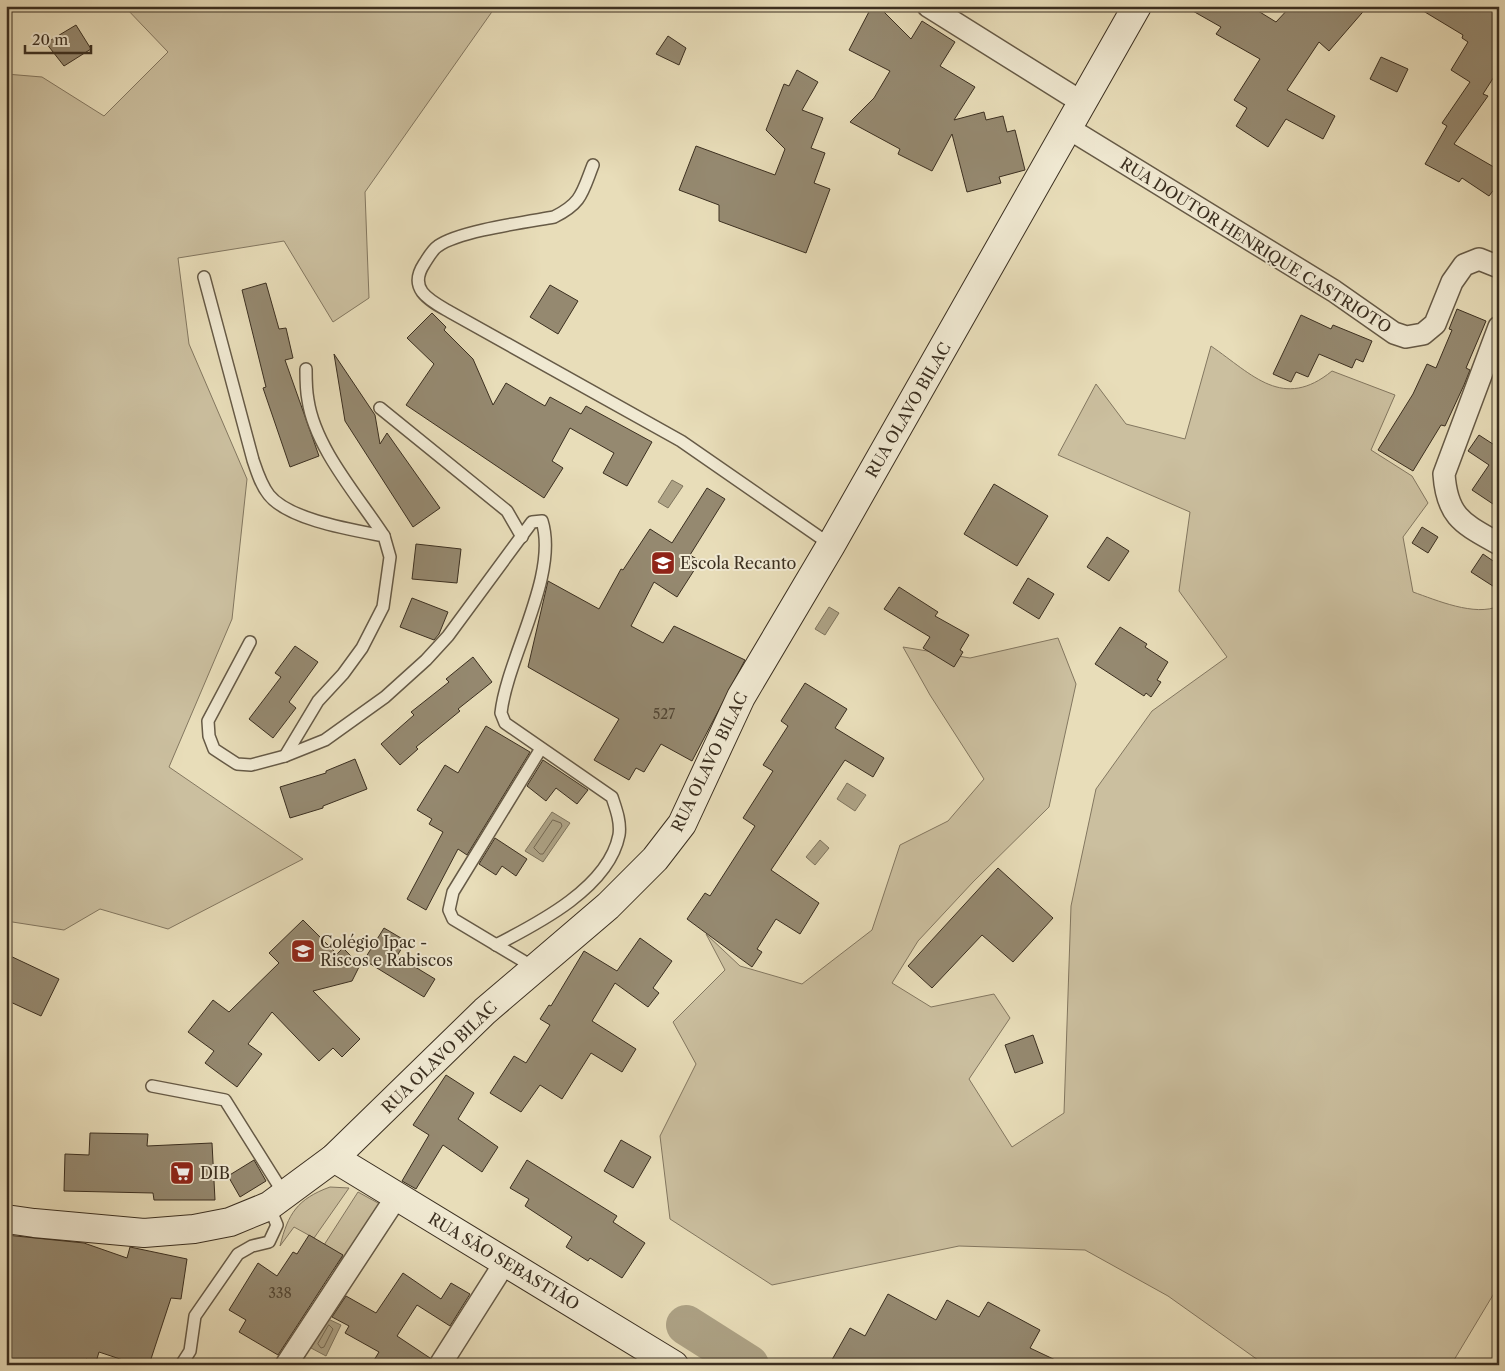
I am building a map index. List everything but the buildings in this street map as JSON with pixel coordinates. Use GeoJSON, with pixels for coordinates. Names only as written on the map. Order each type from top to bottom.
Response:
{"type":"FeatureCollection","features":[{"type":"Feature","properties":{"kind":"main road","name":"RUA OLAVO BILAC"},"geometry":{"type":"LineString","coordinates":[[6,1219],[144,1233],[194,1229],[230,1222],[277,1201],[334,1158],[485,1011],[608,906],[655,859],[682,824],[741,697],[831,545],[1137,6]]}},
{"type":"Feature","properties":{"kind":"main road","name":"RUA SÃO SEBASTIÃO"},"geometry":{"type":"LineString","coordinates":[[334,1158],[674,1365]]}},
{"type":"Feature","properties":{"kind":"street"},"geometry":{"type":"LineString","coordinates":[[928,6],[1083,102]]}},
{"type":"Feature","properties":{"kind":"street","name":"RUA DOUTOR HENRIQUE CASTRIOTO"},"geometry":{"type":"LineString","coordinates":[[1068,128],[1334,291],[1383,328],[1394,333],[1406,336],[1423,334],[1435,324],[1452,282],[1464,265],[1479,260],[1499,267]]}},
{"type":"Feature","properties":{"kind":"street"},"geometry":{"type":"LineString","coordinates":[[1499,327],[1444,474],[1445,489],[1452,508],[1462,523],[1499,544]]}},
{"type":"Feature","properties":{"kind":"street"},"geometry":{"type":"LineString","coordinates":[[286,1365],[397,1196]]}},
{"type":"Feature","properties":{"kind":"street"},"geometry":{"type":"LineString","coordinates":[[440,1365],[506,1262]]}},
{"type":"Feature","properties":{"kind":"lane"},"geometry":{"type":"LineString","coordinates":[[593,165],[579,201],[568,210],[554,217],[460,236],[438,246],[419,272],[418,287],[425,297],[450,312],[681,441],[831,545]]}},
{"type":"Feature","properties":{"kind":"lane"},"geometry":{"type":"LineString","coordinates":[[204,277],[253,460],[260,480],[270,496],[289,509],[321,523],[384,536]]}},
{"type":"Feature","properties":{"kind":"lane"},"geometry":{"type":"LineString","coordinates":[[285,756],[318,701],[343,674],[362,648],[383,607],[390,557],[384,536],[337,468],[315,425],[308,401],[306,369]]}},
{"type":"Feature","properties":{"kind":"lane"},"geometry":{"type":"LineString","coordinates":[[380,408],[507,511],[522,537]]}},
{"type":"Feature","properties":{"kind":"lane"},"geometry":{"type":"LineString","coordinates":[[250,642],[208,721],[209,736],[214,749],[236,764],[251,765],[285,756],[325,740],[385,697],[426,660],[448,636],[532,522],[542,521],[545,535],[542,570],[501,713],[505,724],[540,750],[612,797],[618,815],[620,833],[613,855],[599,875],[560,907],[530,928],[496,945]]}},
{"type":"Feature","properties":{"kind":"lane"},"geometry":{"type":"LineString","coordinates":[[535,968],[453,919],[449,910],[450,900],[540,750]]}},
{"type":"Feature","properties":{"kind":"lane"},"geometry":{"type":"LineString","coordinates":[[152,1086],[225,1100],[277,1201],[277,1226],[269,1242],[252,1246],[238,1254],[195,1316],[190,1351],[181,1365]]}},
{"type":"Feature","properties":{"kind":"shaded area"},"geometry":{"type":"Polygon","coordinates":[[[124,6],[496,6],[365,192],[369,298],[333,322],[284,241],[178,258],[189,344],[247,479],[232,619],[169,767],[303,859],[168,929],[100,909],[64,930],[6,921],[6,74],[42,77],[104,116],[168,52],[124,6]]]}},
{"type":"Feature","properties":{"kind":"shaded area"},"geometry":{"type":"Polygon","coordinates":[[[1211,346],[1255,377],[1283,388],[1298,388],[1314,383],[1332,371],[1395,395],[1371,450],[1412,476],[1428,503],[1403,537],[1413,592],[1467,609],[1479,610],[1499,606],[1499,1285],[1451,1365],[1265,1365],[1168,1296],[1085,1250],[959,1246],[772,1285],[670,1219],[660,1136],[696,1064],[673,1022],[725,970],[706,934],[740,966],[802,984],[872,930],[900,845],[948,821],[984,779],[930,695],[903,647],[970,658],[1058,638],[1076,684],[1049,807],[973,882],[918,941],[892,983],[931,1007],[994,994],[1010,1018],[969,1079],[1012,1147],[1064,1113],[1071,906],[1096,789],[1152,711],[1227,657],[1179,591],[1190,512],[1058,455],[1096,384],[1126,424],[1185,439],[1211,346]]]}},
{"type":"Feature","properties":{"kind":"shaded area"},"geometry":{"type":"Polygon","coordinates":[[[330,1187],[349,1188],[314,1238],[294,1227],[280,1246],[287,1225],[296,1209],[309,1197],[330,1187]]]}},
{"type":"Feature","properties":{"kind":"shaded area"},"geometry":{"type":"Polygon","coordinates":[[[358,1192],[387,1208],[343,1276],[334,1271],[343,1256],[324,1245],[358,1192]]]}},
{"type":"Feature","properties":{"kind":"water"},"geometry":{"type":"Polygon","coordinates":[[[672,480],[683,486],[668,508],[658,502],[672,480]]]}},
{"type":"Feature","properties":{"kind":"water"},"geometry":{"type":"Polygon","coordinates":[[[829,607],[839,613],[825,635],[815,629],[829,607]]]}},
{"type":"Feature","properties":{"kind":"water"},"geometry":{"type":"Polygon","coordinates":[[[847,783],[866,795],[855,811],[837,799],[847,783]]]}},
{"type":"Feature","properties":{"kind":"water"},"geometry":{"type":"Polygon","coordinates":[[[552,812],[570,823],[543,862],[525,851],[552,812]]]}},
{"type":"Feature","properties":{"kind":"water"},"geometry":{"type":"Polygon","coordinates":[[[820,840],[829,848],[815,865],[806,857],[820,840]]]}},
{"type":"Feature","properties":{"kind":"water"},"geometry":{"type":"Polygon","coordinates":[[[326,1318],[341,1325],[326,1356],[311,1348],[326,1318]]]}},
{"type":"Feature","properties":{"kind":"waterway"},"geometry":{"type":"LineString","coordinates":[[686,1325],[749,1365]]}},
{"type":"Feature","properties":{"kind":"place","name":"Escola Recanto"},"geometry":{"type":"Point","coordinates":[663,563]}},
{"type":"Feature","properties":{"kind":"place","name":"Colégio Ipac - Riscos e Rabiscos"},"geometry":{"type":"Point","coordinates":[303,951]}},
{"type":"Feature","properties":{"kind":"place","name":"DIB"},"geometry":{"type":"Point","coordinates":[182,1173]}}]}
